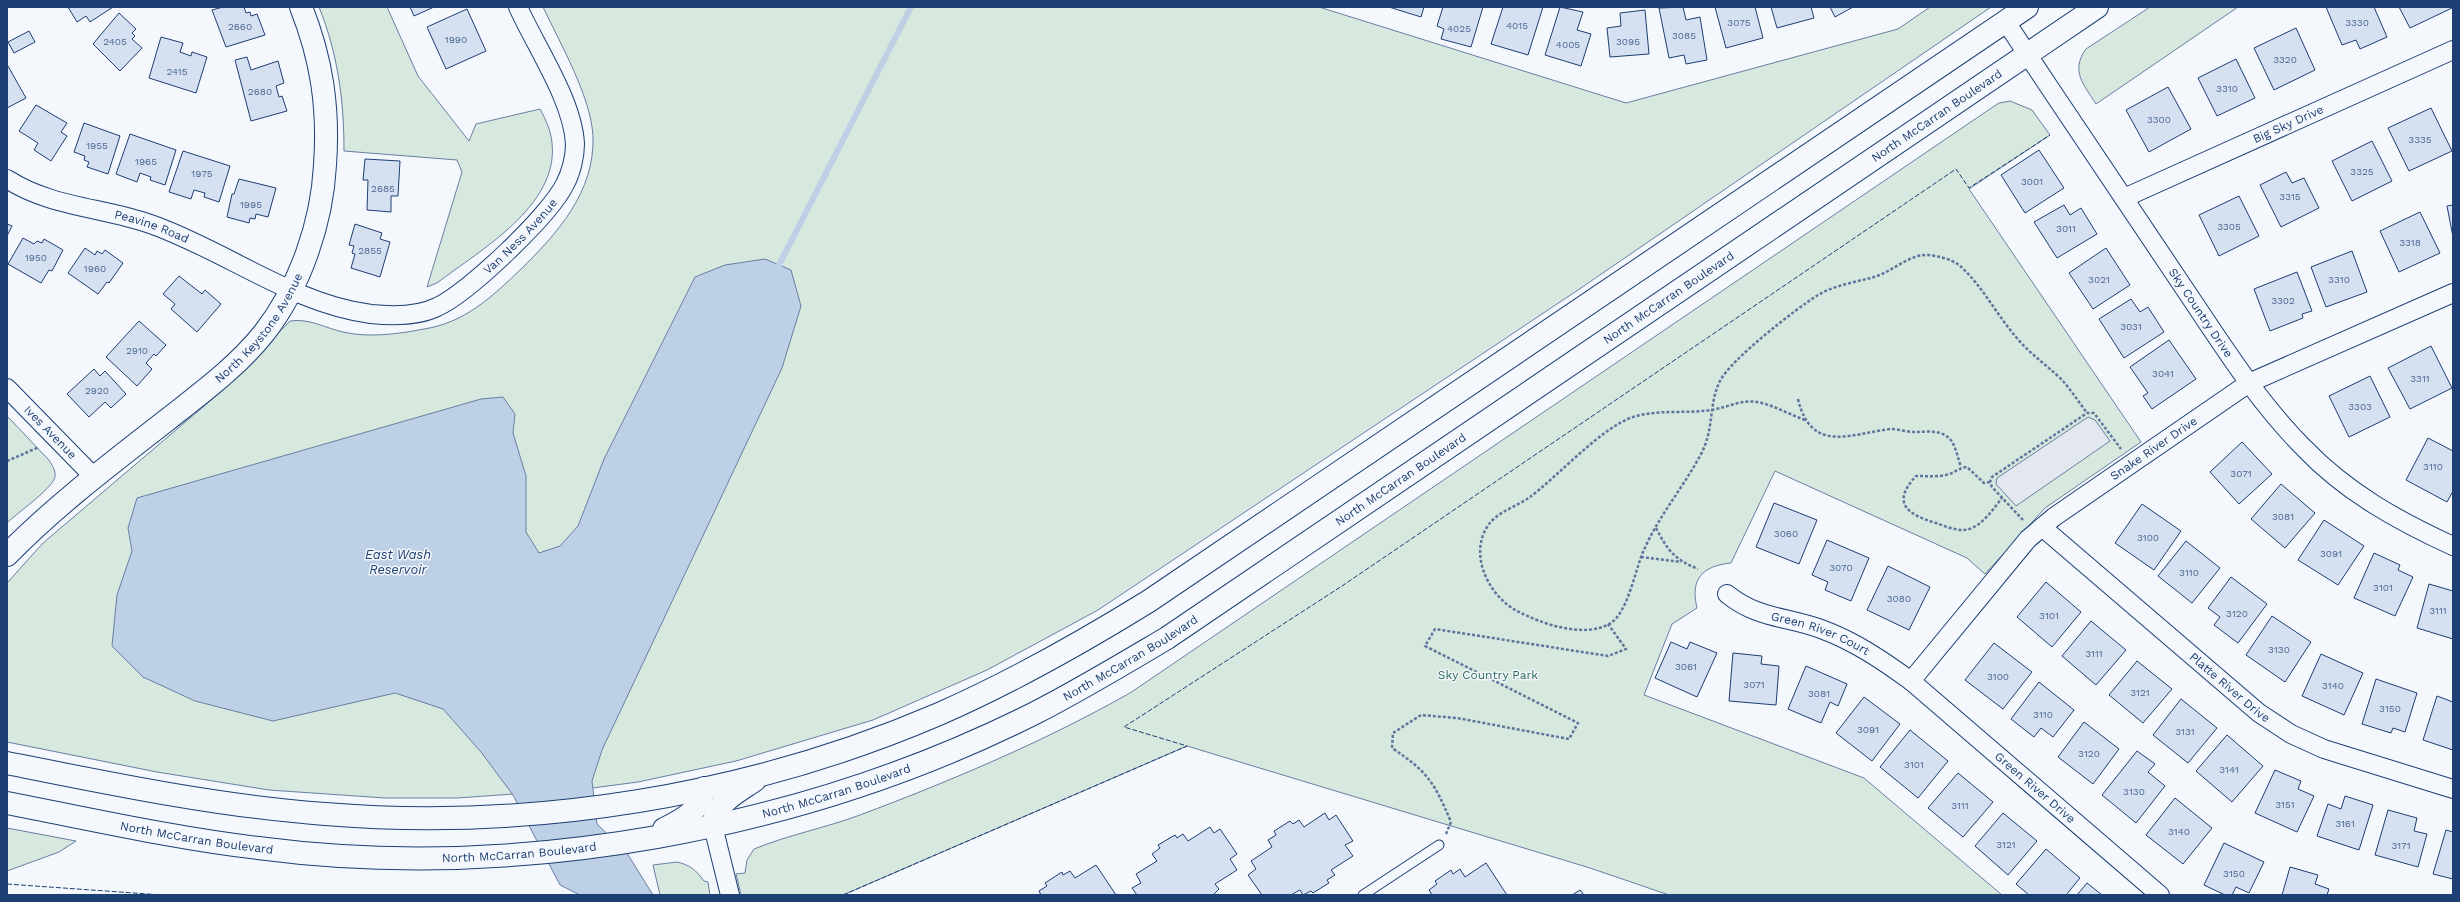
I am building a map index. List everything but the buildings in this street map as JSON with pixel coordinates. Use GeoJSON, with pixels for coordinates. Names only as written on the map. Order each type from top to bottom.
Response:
{"type":"FeatureCollection","features":[{"type":"Feature","properties":{"kind":"main road","name":"North Keystone Avenue"},"geometry":{"type":"LineString","coordinates":[[7,555],[30,532],[94,477],[207,388],[241,358],[264,333],[291,288],[311,242],[317,219],[322,197],[327,143],[324,84],[308,25],[300,7]]}},
{"type":"Feature","properties":{"kind":"main road"},"geometry":{"type":"LineString","coordinates":[[7,763],[191,798],[238,805],[326,814],[390,818],[456,818],[575,809],[648,799],[704,788],[765,773],[862,744],[938,714],[999,686],[1091,637],[1286,509],[2027,7]]}},
{"type":"Feature","properties":{"kind":"main road","name":"North McCarran Boulevard"},"geometry":{"type":"LineString","coordinates":[[7,803],[170,835],[251,848],[342,856],[429,858],[578,848],[643,840],[713,826],[798,806],[878,780],[953,750],[1034,713],[1110,672],[1167,638],[2097,7]]}},
{"type":"Feature","properties":{"kind":"main road"},"geometry":{"type":"LineString","coordinates":[[713,826],[714,818],[718,809],[730,797],[765,773]]}},
{"type":"Feature","properties":{"kind":"main road"},"geometry":{"type":"LineString","coordinates":[[643,840],[686,817],[696,808],[703,796],[704,788]]}},
{"type":"Feature","properties":{"kind":"street","name":"Van Ness Avenue"},"geometry":{"type":"LineString","coordinates":[[291,288],[347,310],[374,314],[408,314],[436,308],[461,292],[536,223],[552,204],[565,184],[573,161],[575,145],[571,120],[563,98],[518,7]]}},
{"type":"Feature","properties":{"kind":"street","name":"Sky Country Drive"},"geometry":{"type":"LineString","coordinates":[[2006,22],[2124,198],[2274,416],[2304,449],[2336,478],[2379,508],[2415,529],[2453,546]]}},
{"type":"Feature","properties":{"kind":"street","name":"Big Sky Drive"},"geometry":{"type":"LineString","coordinates":[[2124,198],[2453,50]]}},
{"type":"Feature","properties":{"kind":"street","name":"Peavine Road"},"geometry":{"type":"LineString","coordinates":[[7,179],[20,188],[50,200],[122,215],[152,224],[291,288]]}},
{"type":"Feature","properties":{"kind":"street","name":"Snake River Drive"},"geometry":{"type":"LineString","coordinates":[[1911,681],[2028,539],[2033,525],[2250,383],[2453,293]]}},
{"type":"Feature","properties":{"kind":"street","name":"Ives Avenue"},"geometry":{"type":"LineString","coordinates":[[7,388],[94,477]]}},
{"type":"Feature","properties":{"kind":"street","name":"Platte River Drive"},"geometry":{"type":"LineString","coordinates":[[2033,525],[2259,713],[2291,734],[2324,749],[2453,789]]}},
{"type":"Feature","properties":{"kind":"street","name":"Green River Court"},"geometry":{"type":"LineString","coordinates":[[1727,594],[1742,606],[1762,615],[1821,629],[1854,643],[1883,660],[1911,681]]}},
{"type":"Feature","properties":{"kind":"street","name":"Green River Drive"},"geometry":{"type":"LineString","coordinates":[[1911,681],[2160,895]]}},
{"type":"Feature","properties":{"kind":"street"},"geometry":{"type":"LineString","coordinates":[[713,826],[730,895]]}},
{"type":"Feature","properties":{"kind":"lane"},"geometry":{"type":"LineString","coordinates":[[1363,895],[1439,845]]}},
{"type":"Feature","properties":{"kind":"path"},"geometry":{"type":"LineString","coordinates":[[1805,420],[1762,403],[1739,401],[1712,410],[1667,411],[1630,418],[1608,432],[1528,498],[1503,513],[1489,524],[1483,536],[1480,553],[1483,571],[1497,593],[1514,609],[1539,620],[1572,628],[1594,630],[1608,624],[1620,613],[1641,557],[1666,506],[1700,456],[1710,433],[1712,410],[1714,395],[1721,377],[1753,345],[1820,294],[1843,285],[1889,273],[1909,260],[1924,255],[1955,262],[1969,275],[2028,352],[2060,378],[2087,413]]}},
{"type":"Feature","properties":{"kind":"path"},"geometry":{"type":"LineString","coordinates":[[1798,399],[1805,420],[1814,430],[1827,436],[1847,438],[1892,429],[1941,433],[1950,439],[1961,467]]}},
{"type":"Feature","properties":{"kind":"path"},"geometry":{"type":"LineString","coordinates":[[1990,482],[1992,477],[2087,413],[2094,413],[2121,449]]}},
{"type":"Feature","properties":{"kind":"path"},"geometry":{"type":"LineString","coordinates":[[7,461],[40,447]]}},
{"type":"Feature","properties":{"kind":"path"},"geometry":{"type":"LineString","coordinates":[[1990,482],[1984,483],[1967,467],[1961,467],[1953,474],[1943,476],[1916,476],[1908,485],[1904,497],[1906,508],[1914,517],[1956,530],[1970,529],[1982,522],[2002,498]]}},
{"type":"Feature","properties":{"kind":"path"},"geometry":{"type":"LineString","coordinates":[[1990,482],[2002,498],[2033,525]]}},
{"type":"Feature","properties":{"kind":"path"},"geometry":{"type":"LineString","coordinates":[[1656,528],[1669,552],[1681,562]]}},
{"type":"Feature","properties":{"kind":"path"},"geometry":{"type":"LineString","coordinates":[[1641,557],[1681,562],[1698,569]]}},
{"type":"Feature","properties":{"kind":"path"},"geometry":{"type":"LineString","coordinates":[[1439,845],[1448,831],[1451,822],[1437,788],[1418,765],[1392,748],[1393,734],[1421,715],[1457,718],[1569,739],[1578,723],[1425,646],[1435,629],[1608,656],[1626,649],[1608,624]]}},
{"type":"Feature","properties":{"kind":"green space"},"geometry":{"type":"Polygon","coordinates":[[[319,7],[387,7],[418,76],[469,141],[476,124],[540,109],[546,121],[551,134],[552,143],[551,166],[543,187],[530,206],[513,224],[494,241],[437,283],[427,287],[462,172],[457,160],[344,151],[343,114],[339,78],[331,42],[319,7]]]}},
{"type":"Feature","properties":{"kind":"green space"},"geometry":{"type":"Polygon","coordinates":[[[543,7],[1319,7],[1626,103],[1898,29],[1930,7],[1991,7],[1578,290],[1098,610],[987,670],[873,720],[736,761],[638,782],[585,789],[457,798],[385,798],[269,790],[157,772],[7,742],[7,583],[43,543],[223,390],[290,321],[297,320],[310,322],[343,332],[363,335],[394,334],[438,326],[465,315],[488,299],[534,256],[560,227],[581,194],[588,176],[592,156],[593,136],[587,104],[581,88],[574,70],[543,7]]]}},
{"type":"Feature","properties":{"kind":"green space"},"geometry":{"type":"Polygon","coordinates":[[[2150,7],[2238,7],[2096,104],[2080,78],[2079,64],[2081,57],[2086,49],[2150,7]]]}},
{"type":"Feature","properties":{"kind":"green space","name":"Sky Country Park"},"geometry":{"type":"Polygon","coordinates":[[[2010,101],[2032,110],[2050,135],[1969,189],[2141,442],[2045,508],[1985,574],[1967,558],[1775,471],[1731,563],[1712,567],[1700,576],[1695,589],[1697,608],[1672,624],[1644,695],[1864,778],[2002,895],[1669,895],[1590,868],[1187,746],[843,895],[741,895],[736,874],[745,873],[747,860],[754,849],[860,815],[963,774],[1064,728],[1130,693],[1987,111],[1999,103],[2010,101]]]}},
{"type":"Feature","properties":{"kind":"green space"},"geometry":{"type":"Polygon","coordinates":[[[7,416],[48,459],[55,472],[55,477],[47,488],[34,501],[7,523],[7,416]]]}},
{"type":"Feature","properties":{"kind":"green space"},"geometry":{"type":"Polygon","coordinates":[[[7,828],[76,841],[59,852],[7,871],[7,828]]]}},
{"type":"Feature","properties":{"kind":"green space"},"geometry":{"type":"Polygon","coordinates":[[[677,862],[692,868],[704,881],[708,882],[710,895],[660,895],[653,865],[677,862]]]}},
{"type":"Feature","properties":{"kind":"shaded area"},"geometry":{"type":"Polygon","coordinates":[[[2088,417],[2095,420],[2110,441],[2016,506],[1996,484],[1997,478],[2088,417]]]}},
{"type":"Feature","properties":{"kind":"water","name":"East Wash Reservoir"},"geometry":{"type":"Polygon","coordinates":[[[765,259],[791,270],[801,306],[782,368],[602,750],[592,781],[597,824],[627,853],[653,895],[580,895],[560,885],[513,795],[481,752],[443,709],[395,693],[273,721],[195,701],[143,677],[112,646],[117,595],[132,551],[128,528],[137,498],[481,399],[503,397],[515,414],[513,433],[526,476],[526,532],[539,553],[560,546],[578,526],[604,459],[695,277],[725,265],[765,259]]]}},
{"type":"Feature","properties":{"kind":"waterway"},"geometry":{"type":"LineString","coordinates":[[779,265],[911,7]]}},
{"type":"Feature","properties":{"kind":"fence"},"geometry":{"type":"LineString","coordinates":[[843,895],[1187,746],[1124,727],[1342,586],[1956,169],[1969,188],[2050,135]]}},
{"type":"Feature","properties":{"kind":"fence"},"geometry":{"type":"LineString","coordinates":[[7,884],[162,895]]}}]}
